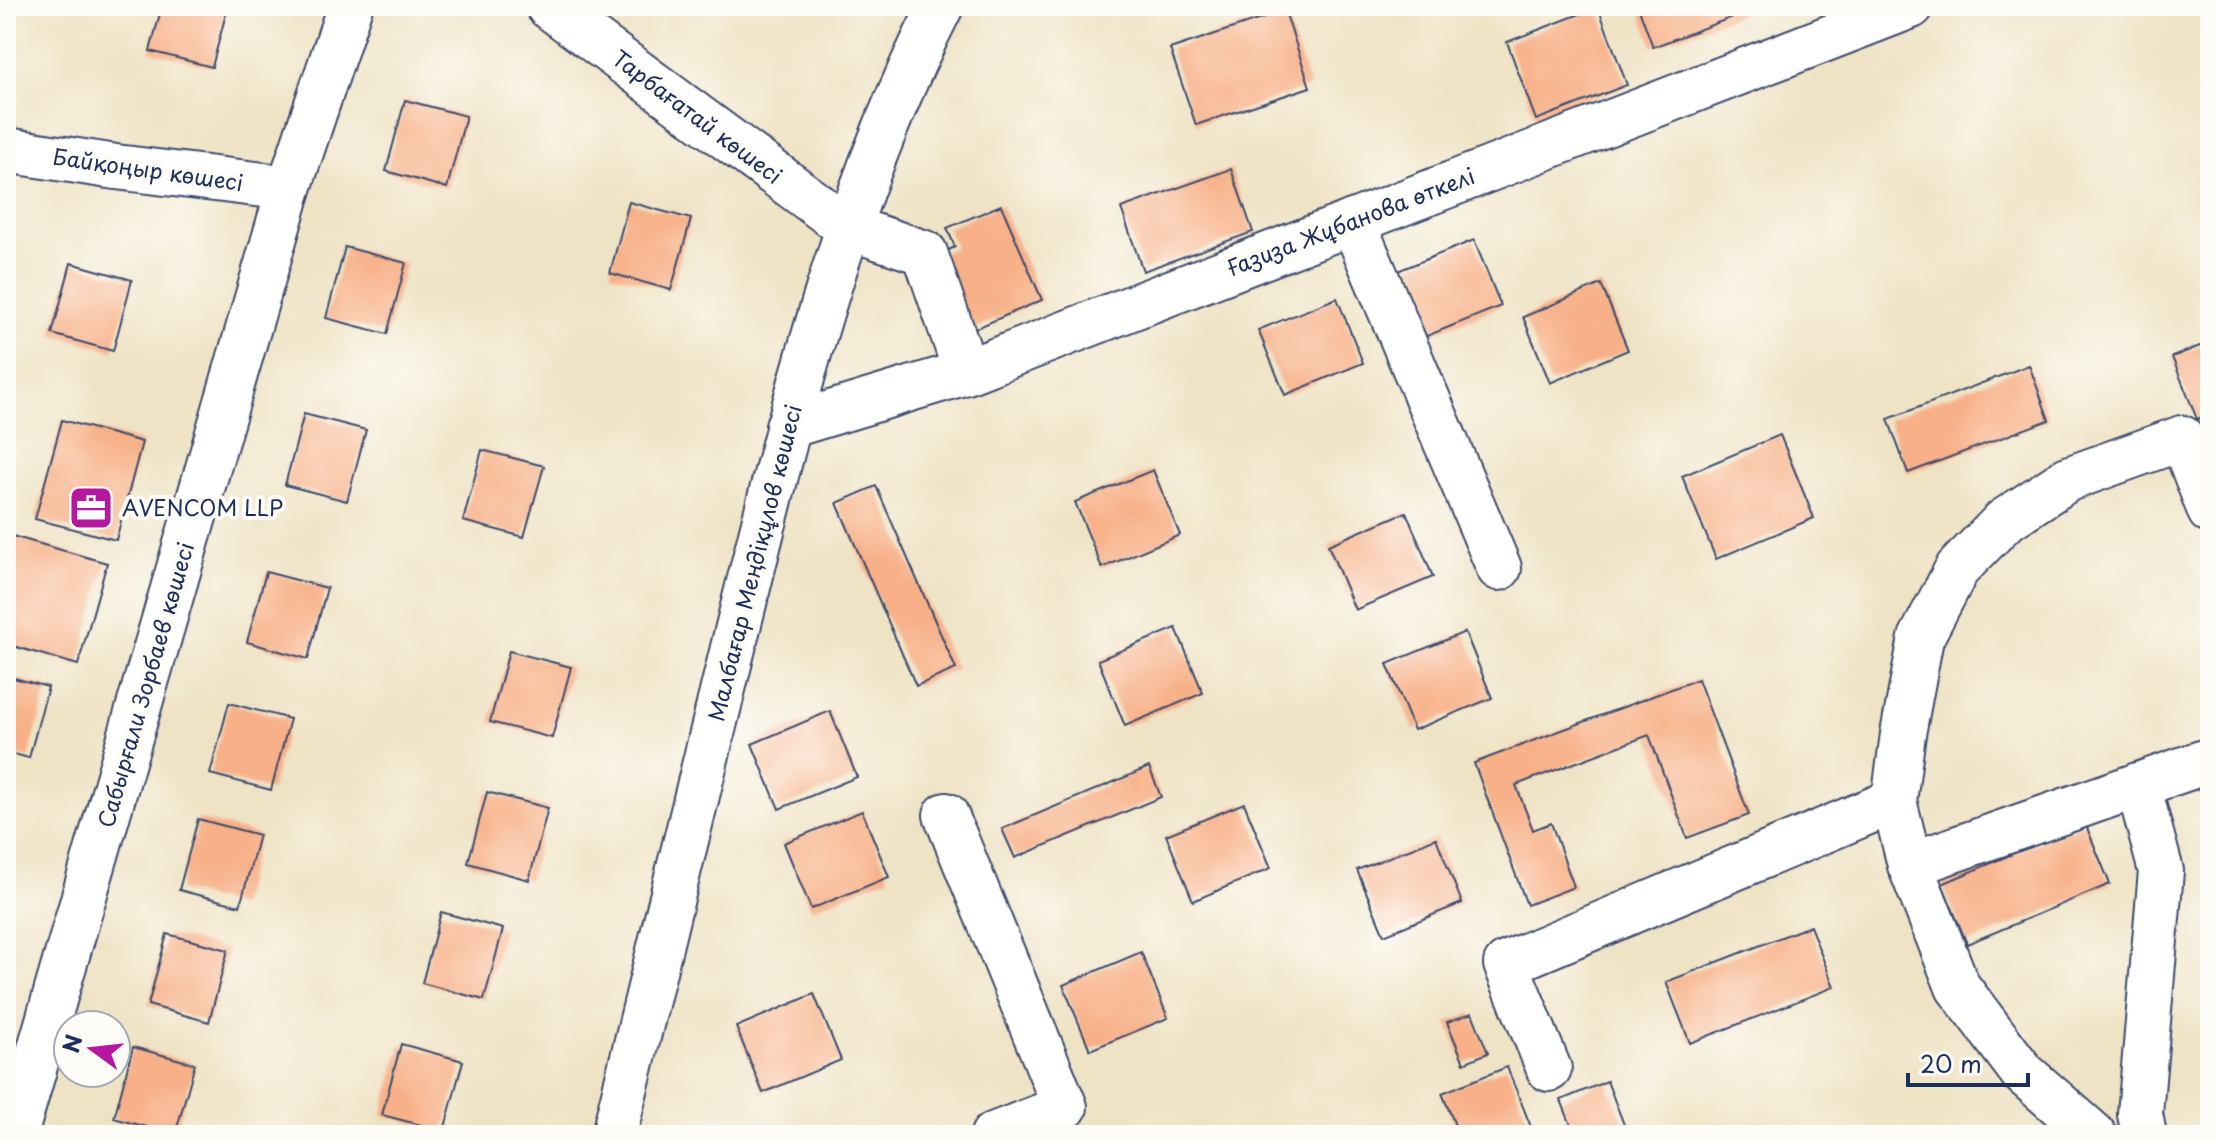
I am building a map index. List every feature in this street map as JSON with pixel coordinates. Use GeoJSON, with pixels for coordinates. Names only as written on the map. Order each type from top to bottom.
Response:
{"type":"FeatureCollection","features":[{"type":"Feature","properties":{"kind":"street","name":"Сабырғали Зорбаев көшесі"},"geometry":{"type":"LineString","coordinates":[[15,1135],[289,188],[350,6]]}},
{"type":"Feature","properties":{"kind":"street","name":"Тарбағатай көшесi"},"geometry":{"type":"LineString","coordinates":[[548,6],[847,227],[925,253],[966,372]]}},
{"type":"Feature","properties":{"kind":"street","name":"Малбағар Меңдіқұлов көшесі"},"geometry":{"type":"LineString","coordinates":[[614,1135],[788,426],[847,227],[923,40],[941,6]]}},
{"type":"Feature","properties":{"kind":"street","name":"Ғазиза Жұбанова өткелі"},"geometry":{"type":"LineString","coordinates":[[788,426],[966,372],[1911,6]]}},
{"type":"Feature","properties":{"kind":"street","name":"Байқоңыр көшесi"},"geometry":{"type":"LineString","coordinates":[[6,150],[289,188]]}},
{"type":"Feature","properties":{"kind":"street"},"geometry":{"type":"LineString","coordinates":[[1353,222],[1499,568]]}},
{"type":"Feature","properties":{"kind":"street"},"geometry":{"type":"LineString","coordinates":[[2094,1135],[2022,1072],[1958,987],[1910,865],[1894,801],[1903,734],[1921,638],[1957,569],[2004,521],[2068,479],[2182,438],[2210,511]]}},
{"type":"Feature","properties":{"kind":"street"},"geometry":{"type":"LineString","coordinates":[[1910,865],[2210,760]]}},
{"type":"Feature","properties":{"kind":"street"},"geometry":{"type":"LineString","coordinates":[[2138,785],[2161,871],[2140,1114],[2144,1135]]}},
{"type":"Feature","properties":{"kind":"street"},"geometry":{"type":"LineString","coordinates":[[1549,1069],[1506,964],[1894,801]]}},
{"type":"Feature","properties":{"kind":"street"},"geometry":{"type":"LineString","coordinates":[[946,815],[1065,1107],[993,1135]]}},
{"type":"Feature","properties":{"kind":"building"},"geometry":{"type":"Polygon","coordinates":[[[162,6],[228,6],[212,67],[150,51],[162,6]]]}},
{"type":"Feature","properties":{"kind":"building"},"geometry":{"type":"Polygon","coordinates":[[[1638,6],[1747,6],[1749,11],[1653,47],[1638,6]]]}},
{"type":"Feature","properties":{"kind":"building"},"geometry":{"type":"Polygon","coordinates":[[[1598,7],[1627,85],[1536,120],[1507,42],[1598,7]]]}},
{"type":"Feature","properties":{"kind":"building"},"geometry":{"type":"Polygon","coordinates":[[[1285,11],[1310,87],[1196,125],[1170,49],[1285,11]]]}},
{"type":"Feature","properties":{"kind":"building"},"geometry":{"type":"Polygon","coordinates":[[[405,100],[466,116],[447,188],[386,171],[405,100]]]}},
{"type":"Feature","properties":{"kind":"building"},"geometry":{"type":"Polygon","coordinates":[[[1231,169],[1253,232],[1143,271],[1121,208],[1231,169]]]}},
{"type":"Feature","properties":{"kind":"building"},"geometry":{"type":"Polygon","coordinates":[[[629,202],[691,219],[671,290],[610,273],[629,202]]]}},
{"type":"Feature","properties":{"kind":"building"},"geometry":{"type":"Polygon","coordinates":[[[1001,205],[1042,300],[972,330],[940,254],[955,247],[947,228],[1001,205]]]}},
{"type":"Feature","properties":{"kind":"building"},"geometry":{"type":"Polygon","coordinates":[[[1474,240],[1501,306],[1422,338],[1395,272],[1474,240]]]}},
{"type":"Feature","properties":{"kind":"building"},"geometry":{"type":"Polygon","coordinates":[[[345,247],[406,263],[387,334],[326,318],[345,247]]]}},
{"type":"Feature","properties":{"kind":"building"},"geometry":{"type":"Polygon","coordinates":[[[71,263],[132,280],[113,351],[52,334],[71,263]]]}},
{"type":"Feature","properties":{"kind":"building"},"geometry":{"type":"Polygon","coordinates":[[[1601,284],[1628,350],[1550,383],[1523,317],[1601,284]]]}},
{"type":"Feature","properties":{"kind":"building"},"geometry":{"type":"Polygon","coordinates":[[[1337,298],[1363,363],[1285,395],[1258,330],[1337,298]]]}},
{"type":"Feature","properties":{"kind":"building"},"geometry":{"type":"Polygon","coordinates":[[[2210,342],[2210,414],[2197,419],[2172,357],[2210,342]]]}},
{"type":"Feature","properties":{"kind":"building"},"geometry":{"type":"Polygon","coordinates":[[[2029,365],[2049,420],[1908,473],[1888,419],[2029,365]]]}},
{"type":"Feature","properties":{"kind":"building"},"geometry":{"type":"Polygon","coordinates":[[[304,414],[366,430],[347,501],[285,485],[304,414]]]}},
{"type":"Feature","properties":{"kind":"building"},"geometry":{"type":"Polygon","coordinates":[[[62,420],[142,442],[116,540],[35,519],[62,420]]]}},
{"type":"Feature","properties":{"kind":"building"},"geometry":{"type":"Polygon","coordinates":[[[1780,435],[1814,518],[1716,559],[1682,476],[1780,435]]]}},
{"type":"Feature","properties":{"kind":"building"},"geometry":{"type":"Polygon","coordinates":[[[482,450],[544,466],[524,537],[463,521],[482,450]]]}},
{"type":"Feature","properties":{"kind":"building"},"geometry":{"type":"Polygon","coordinates":[[[1153,470],[1180,535],[1102,568],[1075,502],[1153,470]]]}},
{"type":"Feature","properties":{"kind":"building"},"geometry":{"type":"Polygon","coordinates":[[[876,486],[956,669],[916,686],[837,503],[876,486]]]}},
{"type":"Feature","properties":{"kind":"building"},"geometry":{"type":"Polygon","coordinates":[[[1406,512],[1433,577],[1355,610],[1328,545],[1406,512]]]}},
{"type":"Feature","properties":{"kind":"building"},"geometry":{"type":"Polygon","coordinates":[[[12,536],[107,563],[78,665],[6,644],[6,555],[12,536]]]}},
{"type":"Feature","properties":{"kind":"building"},"geometry":{"type":"Polygon","coordinates":[[[266,572],[327,588],[308,659],[247,642],[266,572]]]}},
{"type":"Feature","properties":{"kind":"building"},"geometry":{"type":"Polygon","coordinates":[[[1176,628],[1203,693],[1125,726],[1098,660],[1176,628]]]}},
{"type":"Feature","properties":{"kind":"building"},"geometry":{"type":"Polygon","coordinates":[[[1465,632],[1492,698],[1414,730],[1387,664],[1465,632]]]}},
{"type":"Feature","properties":{"kind":"building"},"geometry":{"type":"Polygon","coordinates":[[[509,651],[571,667],[552,738],[490,722],[509,651]]]}},
{"type":"Feature","properties":{"kind":"building"},"geometry":{"type":"Polygon","coordinates":[[[6,676],[48,687],[29,758],[6,752],[6,676]]]}},
{"type":"Feature","properties":{"kind":"building"},"geometry":{"type":"Polygon","coordinates":[[[1698,679],[1749,815],[1687,838],[1649,735],[1516,785],[1533,830],[1551,823],[1574,887],[1527,905],[1474,763],[1698,679]]]}},
{"type":"Feature","properties":{"kind":"building"},"geometry":{"type":"Polygon","coordinates":[[[229,703],[290,719],[271,790],[210,774],[229,703]]]}},
{"type":"Feature","properties":{"kind":"building"},"geometry":{"type":"Polygon","coordinates":[[[830,711],[857,777],[779,809],[752,744],[830,711]]]}},
{"type":"Feature","properties":{"kind":"building"},"geometry":{"type":"Polygon","coordinates":[[[1149,767],[1161,797],[1015,858],[1002,829],[1149,767]]]}},
{"type":"Feature","properties":{"kind":"building"},"geometry":{"type":"Polygon","coordinates":[[[487,792],[548,808],[529,880],[468,863],[487,792]]]}},
{"type":"Feature","properties":{"kind":"building"},"geometry":{"type":"Polygon","coordinates":[[[1244,803],[1271,868],[1193,901],[1166,835],[1244,803]]]}},
{"type":"Feature","properties":{"kind":"building"},"geometry":{"type":"Polygon","coordinates":[[[862,811],[889,877],[811,909],[784,843],[862,811]]]}},
{"type":"Feature","properties":{"kind":"building"},"geometry":{"type":"Polygon","coordinates":[[[198,819],[259,835],[240,906],[179,890],[198,819]]]}},
{"type":"Feature","properties":{"kind":"building"},"geometry":{"type":"Polygon","coordinates":[[[2085,823],[2110,884],[1967,944],[1942,884],[2085,823]]]}},
{"type":"Feature","properties":{"kind":"building"},"geometry":{"type":"Polygon","coordinates":[[[1436,838],[1462,903],[1384,935],[1357,870],[1436,838]]]}},
{"type":"Feature","properties":{"kind":"building"},"geometry":{"type":"Polygon","coordinates":[[[441,912],[503,929],[484,1000],[422,983],[441,912]]]}},
{"type":"Feature","properties":{"kind":"building"},"geometry":{"type":"Polygon","coordinates":[[[1810,926],[1834,987],[1690,1043],[1666,982],[1810,926]]]}},
{"type":"Feature","properties":{"kind":"building"},"geometry":{"type":"Polygon","coordinates":[[[167,934],[228,950],[209,1022],[148,1005],[167,934]]]}},
{"type":"Feature","properties":{"kind":"building"},"geometry":{"type":"Polygon","coordinates":[[[1141,952],[1168,1018],[1090,1050],[1063,985],[1141,952]]]}},
{"type":"Feature","properties":{"kind":"building"},"geometry":{"type":"Polygon","coordinates":[[[814,994],[841,1060],[763,1093],[736,1027],[814,994]]]}},
{"type":"Feature","properties":{"kind":"building"},"geometry":{"type":"Polygon","coordinates":[[[1472,1013],[1488,1053],[1464,1063],[1447,1022],[1472,1013]]]}},
{"type":"Feature","properties":{"kind":"building"},"geometry":{"type":"Polygon","coordinates":[[[401,1044],[463,1061],[444,1131],[382,1115],[401,1044]]]}},
{"type":"Feature","properties":{"kind":"building"},"geometry":{"type":"Polygon","coordinates":[[[133,1047],[195,1064],[175,1135],[114,1118],[122,1089],[132,1089],[133,1047]]]}},
{"type":"Feature","properties":{"kind":"building"},"geometry":{"type":"Polygon","coordinates":[[[1507,1067],[1533,1132],[1527,1135],[1459,1135],[1442,1093],[1507,1067]]]}},
{"type":"Feature","properties":{"kind":"building"},"geometry":{"type":"Polygon","coordinates":[[[1607,1081],[1628,1135],[1575,1135],[1561,1100],[1607,1081]]]}},
{"type":"Feature","properties":{"kind":"place","name":"AVENCOM LLP"},"geometry":{"type":"Point","coordinates":[91,508]}}]}
